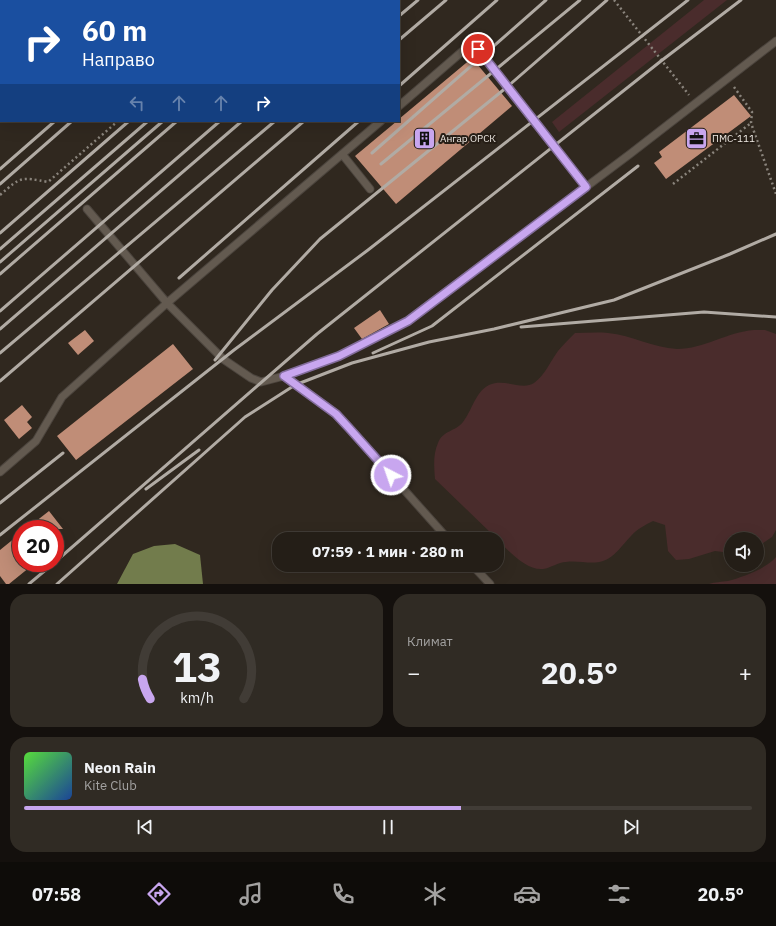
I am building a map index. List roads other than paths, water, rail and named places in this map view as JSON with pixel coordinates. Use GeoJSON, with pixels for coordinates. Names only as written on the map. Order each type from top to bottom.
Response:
{"type":"FeatureCollection","features":[{"type":"Feature","properties":{"kind":"lane"},"geometry":{"type":"LineString","coordinates":[[87,209],[167,303],[222,359],[251,378],[261,382],[284,376],[339,356],[408,321],[776,41]]}},
{"type":"Feature","properties":{"kind":"lane"},"geometry":{"type":"LineString","coordinates":[[400,105],[472,43],[586,187]]}},
{"type":"Feature","properties":{"kind":"lane"},"geometry":{"type":"LineString","coordinates":[[0,472],[36,441],[62,397],[167,303],[380,122]]}},
{"type":"Feature","properties":{"kind":"lane"},"geometry":{"type":"LineString","coordinates":[[342,154],[370,189]]}},
{"type":"Feature","properties":{"kind":"lane"},"geometry":{"type":"LineString","coordinates":[[284,376],[336,414],[442,532]]}},
{"type":"Feature","properties":{"kind":"lane"},"geometry":{"type":"LineString","coordinates":[[479,572],[490,584]]}},
{"type":"Feature","properties":{"kind":"railway"},"geometry":{"type":"LineString","coordinates":[[400,15],[418,0]]}},
{"type":"Feature","properties":{"kind":"railway"},"geometry":{"type":"LineString","coordinates":[[400,39],[446,0]]}},
{"type":"Feature","properties":{"kind":"railway"},"geometry":{"type":"LineString","coordinates":[[400,85],[497,0]]}},
{"type":"Feature","properties":{"kind":"railway"},"geometry":{"type":"LineString","coordinates":[[372,153],[546,0]]}},
{"type":"Feature","properties":{"kind":"railway"},"geometry":{"type":"LineString","coordinates":[[381,164],[580,0]]}},
{"type":"Feature","properties":{"kind":"railway"},"geometry":{"type":"LineString","coordinates":[[215,360],[272,290],[320,239],[507,87],[607,0]]}},
{"type":"Feature","properties":{"kind":"railway"},"geometry":{"type":"LineString","coordinates":[[0,535],[234,350],[368,250],[688,0]]}},
{"type":"Feature","properties":{"kind":"railway"},"geometry":{"type":"LineString","coordinates":[[64,554],[317,334],[661,61],[741,0]]}},
{"type":"Feature","properties":{"kind":"railway"},"geometry":{"type":"LineString","coordinates":[[0,169],[54,122]]}},
{"type":"Feature","properties":{"kind":"railway"},"geometry":{"type":"LineString","coordinates":[[0,184],[71,122]]}},
{"type":"Feature","properties":{"kind":"railway"},"geometry":{"type":"LineString","coordinates":[[0,233],[128,122]]}},
{"type":"Feature","properties":{"kind":"railway"},"geometry":{"type":"LineString","coordinates":[[0,249],[147,122]]}},
{"type":"Feature","properties":{"kind":"railway"},"geometry":{"type":"LineString","coordinates":[[0,262],[162,122]]}},
{"type":"Feature","properties":{"kind":"railway"},"geometry":{"type":"LineString","coordinates":[[0,274],[176,122]]}},
{"type":"Feature","properties":{"kind":"railway"},"geometry":{"type":"LineString","coordinates":[[0,311],[219,122]]}},
{"type":"Feature","properties":{"kind":"railway"},"geometry":{"type":"LineString","coordinates":[[0,329],[241,122]]}},
{"type":"Feature","properties":{"kind":"railway"},"geometry":{"type":"LineString","coordinates":[[0,353],[274,122]]}},
{"type":"Feature","properties":{"kind":"railway"},"geometry":{"type":"LineString","coordinates":[[0,381],[303,122]]}},
{"type":"Feature","properties":{"kind":"railway"},"geometry":{"type":"LineString","coordinates":[[179,278],[358,122]]}},
{"type":"Feature","properties":{"kind":"railway"},"geometry":{"type":"LineString","coordinates":[[373,353],[432,326],[638,166]]}},
{"type":"Feature","properties":{"kind":"railway"},"geometry":{"type":"LineString","coordinates":[[57,584],[245,417],[295,385],[352,363],[429,342],[494,329],[614,300],[776,234]]}},
{"type":"Feature","properties":{"kind":"railway"},"geometry":{"type":"LineString","coordinates":[[521,327],[704,312],[776,317]]}},
{"type":"Feature","properties":{"kind":"railway"},"geometry":{"type":"LineString","coordinates":[[146,489],[199,450]]}},
{"type":"Feature","properties":{"kind":"railway"},"geometry":{"type":"LineString","coordinates":[[0,503],[63,453]]}},
{"type":"Feature","properties":{"kind":"railway"},"geometry":{"type":"LineString","coordinates":[[29,584],[43,572]]}},
{"type":"Feature","properties":{"kind":"place","name":"Ангар ОРСК"},"geometry":{"type":"Point","coordinates":[425,138]}},
{"type":"Feature","properties":{"kind":"place","name":"ПМС-111"},"geometry":{"type":"Point","coordinates":[697,138]}}]}
